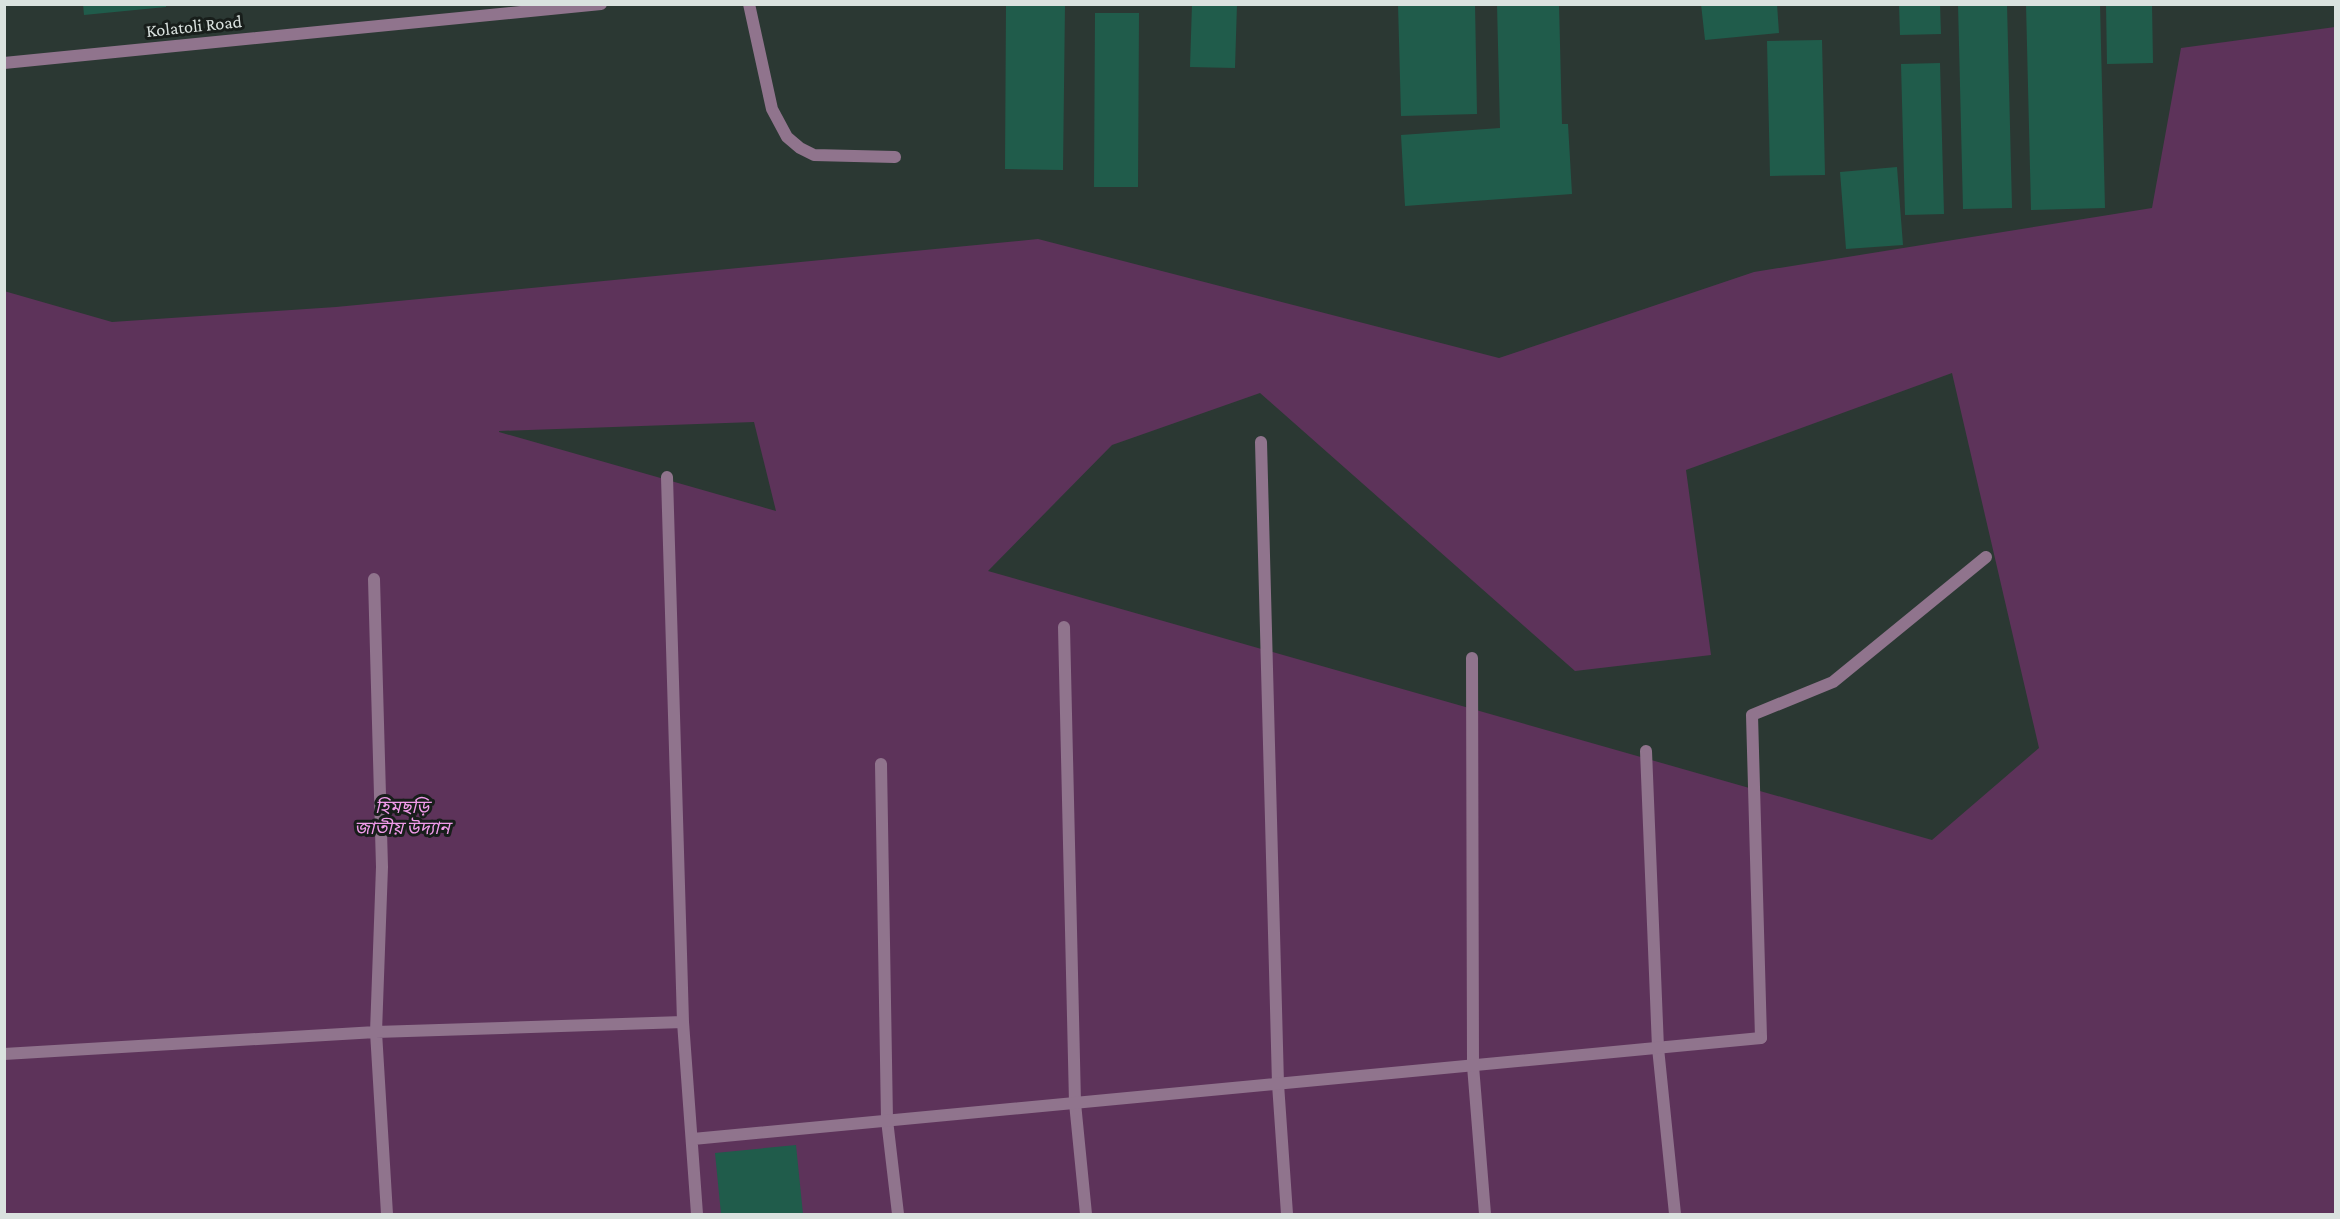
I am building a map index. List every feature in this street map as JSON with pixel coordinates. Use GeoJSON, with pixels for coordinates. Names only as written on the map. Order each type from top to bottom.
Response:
{"type":"FeatureCollection","features":[{"type":"Feature","properties":{"kind":"street","name":"Kolatoli Road"},"geometry":{"type":"LineString","coordinates":[[4,63],[602,4]]}},
{"type":"Feature","properties":{"kind":"street"},"geometry":{"type":"LineString","coordinates":[[749,4],[772,109],[787,137],[800,148],[814,155],[895,157]]}},
{"type":"Feature","properties":{"kind":"street"},"geometry":{"type":"LineString","coordinates":[[1261,442],[1278,1084],[1287,1215]]}},
{"type":"Feature","properties":{"kind":"street"},"geometry":{"type":"LineString","coordinates":[[667,477],[683,1022],[697,1215]]}},
{"type":"Feature","properties":{"kind":"street"},"geometry":{"type":"LineString","coordinates":[[693,1139],[1761,1038],[1752,715],[1833,682],[1986,557]]}},
{"type":"Feature","properties":{"kind":"street"},"geometry":{"type":"LineString","coordinates":[[374,579],[381,867],[376,1032],[387,1215]]}},
{"type":"Feature","properties":{"kind":"street"},"geometry":{"type":"LineString","coordinates":[[1064,627],[1075,1103],[1086,1215]]}},
{"type":"Feature","properties":{"kind":"street"},"geometry":{"type":"LineString","coordinates":[[1472,658],[1473,1066],[1485,1215]]}},
{"type":"Feature","properties":{"kind":"street"},"geometry":{"type":"LineString","coordinates":[[1646,751],[1658,1048],[1675,1215]]}},
{"type":"Feature","properties":{"kind":"street"},"geometry":{"type":"LineString","coordinates":[[881,764],[887,1120],[898,1215]]}},
{"type":"Feature","properties":{"kind":"street"},"geometry":{"type":"LineString","coordinates":[[4,1054],[376,1032],[683,1022]]}},
{"type":"Feature","properties":{"kind":"green space","name":"হিমছড়ি জাতীয় উদ্যান"},"geometry":{"type":"Polygon","coordinates":[[[2335,27],[2335,1214],[5,1214],[4,291],[112,322],[336,307],[1038,239],[1499,358],[1754,272],[2152,208],[2181,48],[2335,27]],[[1952,373],[1686,470],[1711,655],[1575,671],[1260,393],[1112,445],[988,571],[1932,840],[2039,748],[1952,373]],[[754,422],[499,431],[499,432],[776,511],[754,422]]]}},
{"type":"Feature","properties":{"kind":"building"},"geometry":{"type":"Polygon","coordinates":[[[83,4],[166,4],[166,7],[84,15],[83,4]]]}},
{"type":"Feature","properties":{"kind":"building"},"geometry":{"type":"Polygon","coordinates":[[[1006,4],[1065,4],[1063,170],[1005,169],[1006,4]]]}},
{"type":"Feature","properties":{"kind":"building"},"geometry":{"type":"Polygon","coordinates":[[[1192,4],[1237,4],[1235,68],[1190,67],[1192,4]]]}},
{"type":"Feature","properties":{"kind":"building"},"geometry":{"type":"Polygon","coordinates":[[[1398,4],[1475,4],[1477,114],[1401,116],[1398,4]]]}},
{"type":"Feature","properties":{"kind":"building"},"geometry":{"type":"Polygon","coordinates":[[[1497,4],[1559,4],[1562,124],[1568,124],[1572,194],[1405,206],[1401,135],[1500,128],[1497,4]]]}},
{"type":"Feature","properties":{"kind":"building"},"geometry":{"type":"Polygon","coordinates":[[[1701,4],[1777,4],[1779,33],[1705,40],[1701,4]]]}},
{"type":"Feature","properties":{"kind":"building"},"geometry":{"type":"Polygon","coordinates":[[[1899,4],[1940,4],[1941,34],[1900,35],[1899,4]]]}},
{"type":"Feature","properties":{"kind":"building"},"geometry":{"type":"Polygon","coordinates":[[[1958,4],[2007,4],[2012,208],[1963,209],[1958,4]]]}},
{"type":"Feature","properties":{"kind":"building"},"geometry":{"type":"Polygon","coordinates":[[[2026,4],[2100,4],[2105,208],[2031,210],[2026,4]]]}},
{"type":"Feature","properties":{"kind":"building"},"geometry":{"type":"Polygon","coordinates":[[[2106,4],[2152,4],[2153,63],[2107,64],[2106,4]]]}},
{"type":"Feature","properties":{"kind":"building"},"geometry":{"type":"Polygon","coordinates":[[[1095,13],[1139,13],[1138,187],[1094,187],[1095,13]]]}},
{"type":"Feature","properties":{"kind":"building"},"geometry":{"type":"Polygon","coordinates":[[[1822,40],[1825,175],[1770,176],[1767,41],[1822,40]]]}},
{"type":"Feature","properties":{"kind":"building"},"geometry":{"type":"Polygon","coordinates":[[[1940,63],[1944,214],[1905,215],[1901,64],[1940,63]]]}},
{"type":"Feature","properties":{"kind":"building"},"geometry":{"type":"Polygon","coordinates":[[[1897,167],[1903,245],[1846,249],[1840,172],[1897,167]]]}},
{"type":"Feature","properties":{"kind":"building"},"geometry":{"type":"Polygon","coordinates":[[[796,1145],[803,1214],[721,1214],[715,1153],[796,1145]]]}}]}
